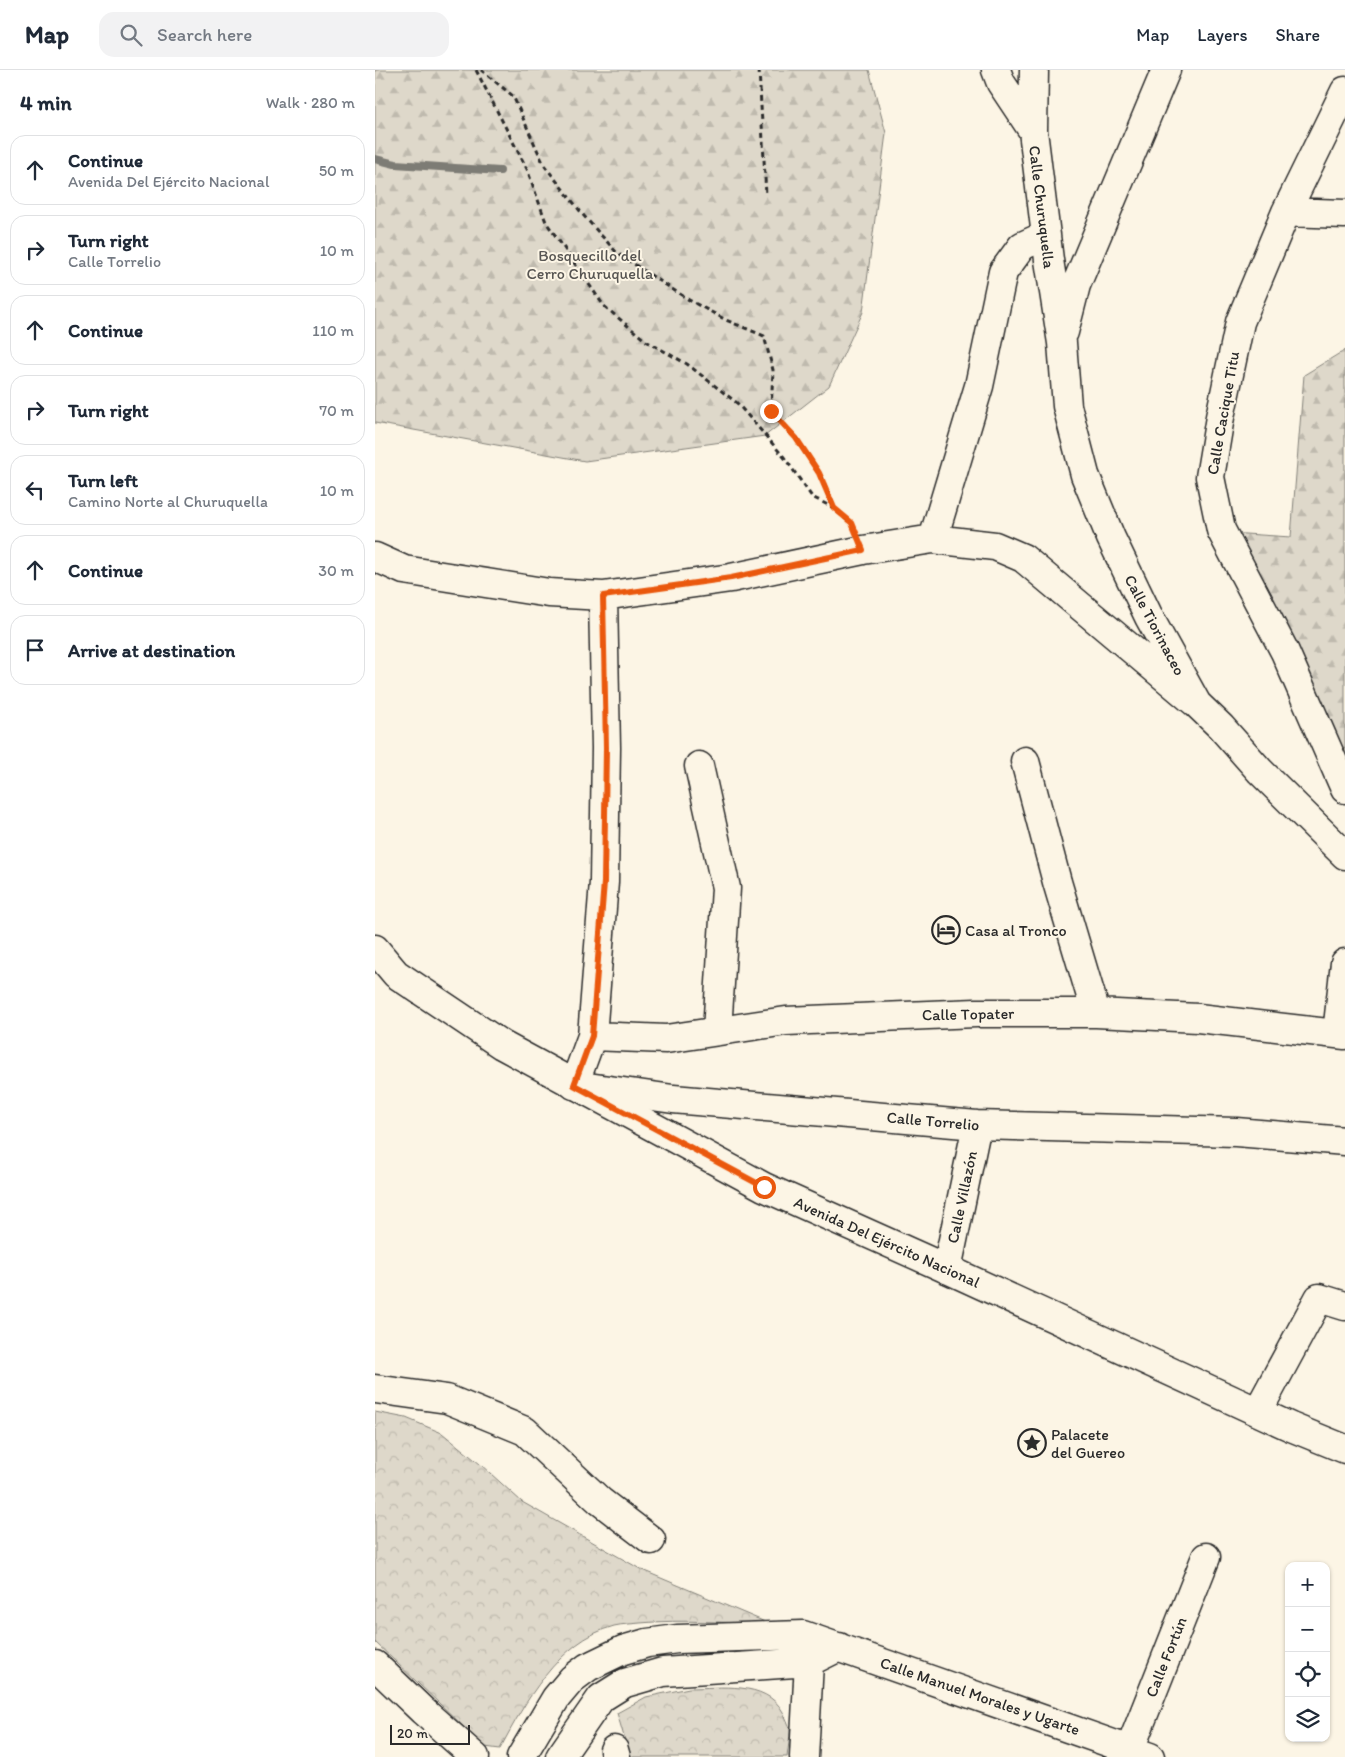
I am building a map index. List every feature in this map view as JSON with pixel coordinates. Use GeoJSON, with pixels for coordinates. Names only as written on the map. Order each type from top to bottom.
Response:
{"type":"FeatureCollection","features":[{"type":"Feature","properties":{"kind":"street"},"geometry":{"type":"LineString","coordinates":[[996,70],[1001,83],[1033,131]]}},
{"type":"Feature","properties":{"kind":"street","name":"Calle Churuquella"},"geometry":{"type":"LineString","coordinates":[[1035,70],[1033,131],[1061,343]]}},
{"type":"Feature","properties":{"kind":"street"},"geometry":{"type":"LineString","coordinates":[[1061,343],[1076,285],[1166,70]]}},
{"type":"Feature","properties":{"kind":"street","name":"Calle Cacique Titu"},"geometry":{"type":"LineString","coordinates":[[1345,91],[1286,212],[1240,322],[1219,417],[1210,477],[1221,530],[1285,652],[1345,790]]}},
{"type":"Feature","properties":{"kind":"street"},"geometry":{"type":"LineString","coordinates":[[1286,212],[1345,214]]}},
{"type":"Feature","properties":{"kind":"street"},"geometry":{"type":"LineString","coordinates":[[933,539],[979,386],[1003,272],[1022,246],[1046,236]]}},
{"type":"Feature","properties":{"kind":"street","name":"Calle Tiorinaceo"},"geometry":{"type":"LineString","coordinates":[[1061,343],[1067,406],[1085,475],[1111,538],[1149,617],[1197,704],[1221,727],[1267,778],[1345,855]]}},
{"type":"Feature","properties":{"kind":"street"},"geometry":{"type":"LineString","coordinates":[[375,557],[404,570],[549,593],[603,596],[731,578],[863,550],[933,539],[995,546],[1023,558],[1197,704]]}},
{"type":"Feature","properties":{"kind":"street"},"geometry":{"type":"LineString","coordinates":[[574,1085],[592,1036],[604,872],[606,748],[603,596]]}},
{"type":"Feature","properties":{"kind":"street"},"geometry":{"type":"LineString","coordinates":[[1025,761],[1057,882],[1095,1013]]}},
{"type":"Feature","properties":{"kind":"street"},"geometry":{"type":"LineString","coordinates":[[699,766],[726,888],[717,1031]]}},
{"type":"Feature","properties":{"kind":"street","name":"Avenida Del Ejército Nacional"},"geometry":{"type":"LineString","coordinates":[[375,949],[396,974],[502,1045],[764,1187],[1291,1427],[1345,1449]]}},
{"type":"Feature","properties":{"kind":"street"},"geometry":{"type":"LineString","coordinates":[[1341,1034],[1345,963]]}},
{"type":"Feature","properties":{"kind":"street","name":"Calle Topater"},"geometry":{"type":"LineString","coordinates":[[592,1036],[666,1039],[786,1021],[976,1013],[1095,1013],[1198,1018],[1341,1034]]}},
{"type":"Feature","properties":{"kind":"street","name":"Calle Torrelio"},"geometry":{"type":"LineString","coordinates":[[574,1085],[673,1099],[977,1125],[1236,1132],[1345,1141]]}},
{"type":"Feature","properties":{"kind":"street","name":"Calle Villazón"},"geometry":{"type":"LineString","coordinates":[[947,1269],[977,1125]]}},
{"type":"Feature","properties":{"kind":"street"},"geometry":{"type":"LineString","coordinates":[[1258,1411],[1319,1298],[1345,1306]]}},
{"type":"Feature","properties":{"kind":"street"},"geometry":{"type":"LineString","coordinates":[[375,1389],[447,1399],[525,1430],[600,1501],[651,1540]]}},
{"type":"Feature","properties":{"kind":"street","name":"Calle Fortún"},"geometry":{"type":"LineString","coordinates":[[1136,1754],[1206,1557]]}},
{"type":"Feature","properties":{"kind":"street","name":"Calle Manuel Morales y Ugarte"},"geometry":{"type":"LineString","coordinates":[[521,1757],[556,1698],[572,1679],[588,1667],[623,1650],[647,1643],[677,1640],[793,1635],[803,1635],[839,1647],[1136,1754]]}},
{"type":"Feature","properties":{"kind":"street"},"geometry":{"type":"LineString","coordinates":[[560,1757],[601,1698],[625,1683],[663,1672],[809,1662],[839,1647]]}},
{"type":"Feature","properties":{"kind":"street"},"geometry":{"type":"LineString","coordinates":[[804,1757],[809,1662]]}},
{"type":"Feature","properties":{"kind":"street"},"geometry":{"type":"LineString","coordinates":[[375,1665],[475,1757]]}},
{"type":"Feature","properties":{"kind":"path"},"geometry":{"type":"LineString","coordinates":[[476,70],[527,169],[546,222],[604,306],[646,341],[687,364],[737,403],[784,457],[812,497],[834,508],[852,523],[863,550]]}},
{"type":"Feature","properties":{"kind":"path"},"geometry":{"type":"LineString","coordinates":[[481,70],[513,96],[544,164],[584,216],[617,253],[689,300],[726,320],[764,336],[773,370],[771,411],[796,438],[819,473],[834,508]]}},
{"type":"Feature","properties":{"kind":"path"},"geometry":{"type":"LineString","coordinates":[[759,70],[766,195]]}},
{"type":"Feature","properties":{"kind":"green space","name":"Bosquecillo del Cerro Churuquella"},"geometry":{"type":"Polygon","coordinates":[[[375,70],[869,70],[886,133],[863,312],[829,386],[765,436],[585,461],[375,423],[375,70]]]}},
{"type":"Feature","properties":{"kind":"green space"},"geometry":{"type":"Polygon","coordinates":[[[1345,350],[1345,763],[1230,533],[1291,537],[1304,375],[1345,350]]]}},
{"type":"Feature","properties":{"kind":"green space"},"geometry":{"type":"Polygon","coordinates":[[[375,1412],[406,1418],[442,1433],[522,1502],[642,1570],[770,1624],[689,1621],[656,1622],[617,1625],[594,1634],[576,1645],[545,1676],[520,1712],[500,1749],[485,1747],[375,1642],[375,1412]]]}},
{"type":"Feature","properties":{"kind":"green space"},"geometry":{"type":"Polygon","coordinates":[[[727,1687],[754,1690],[775,1702],[783,1712],[789,1725],[787,1757],[630,1757],[617,1713],[646,1697],[689,1688],[727,1687]]]}},
{"type":"Feature","properties":{"kind":"waterway"},"geometry":{"type":"LineString","coordinates":[[375,159],[395,164],[500,171]]}},
{"type":"Feature","properties":{"kind":"place","name":"Casa al Tronco"},"geometry":{"type":"Point","coordinates":[946,930]}},
{"type":"Feature","properties":{"kind":"place","name":"Palacete del Guereo"},"geometry":{"type":"Point","coordinates":[1032,1443]}},
{"type":"Feature","properties":{"kind":"route"},"geometry":{"type":"LineString","coordinates":[[764,1187],[574,1085],[592,1036],[604,882],[606,748],[603,596],[731,578],[863,550],[852,523],[834,508],[819,473],[796,438],[771,411]]}}]}
